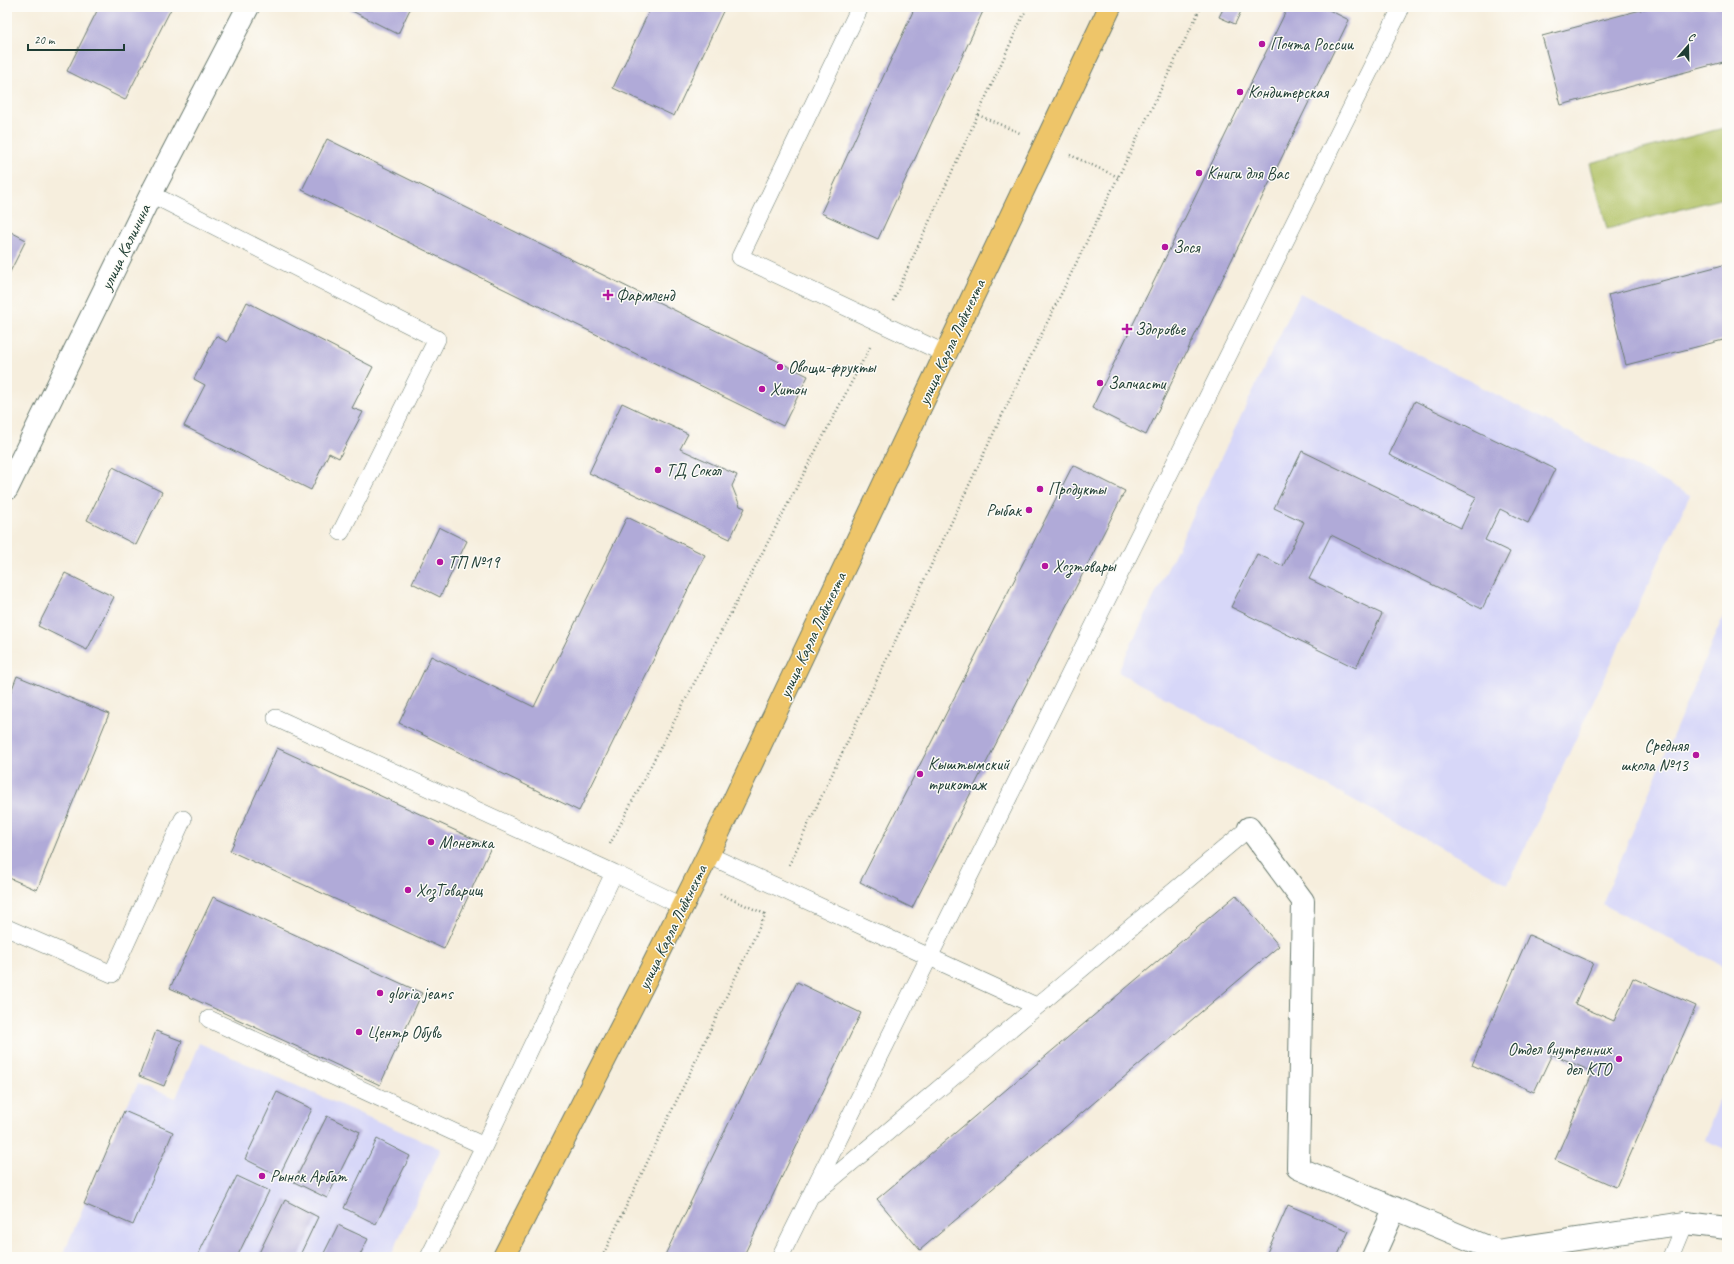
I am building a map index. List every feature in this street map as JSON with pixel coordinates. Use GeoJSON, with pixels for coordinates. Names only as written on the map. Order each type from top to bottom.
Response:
{"type":"FeatureCollection","features":[{"type":"Feature","properties":{"kind":"main road","name":"улица Карла Либкнехта"},"geometry":{"type":"LineString","coordinates":[[504,1257],[708,855],[1110,7]]}},
{"type":"Feature","properties":{"kind":"street","name":"улица Калинина"},"geometry":{"type":"LineString","coordinates":[[7,489],[151,194],[248,7]]}},
{"type":"Feature","properties":{"kind":"street"},"geometry":{"type":"LineString","coordinates":[[1249,828],[1303,901],[1298,1168],[1394,1208],[1495,1254],[1685,1223],[1727,1228]]}},
{"type":"Feature","properties":{"kind":"street"},"geometry":{"type":"LineString","coordinates":[[1373,1257],[1394,1208]]}},
{"type":"Feature","properties":{"kind":"lane"},"geometry":{"type":"LineString","coordinates":[[860,7],[740,256],[946,354]]}},
{"type":"Feature","properties":{"kind":"lane"},"geometry":{"type":"LineString","coordinates":[[780,1257],[1398,12]]}},
{"type":"Feature","properties":{"kind":"lane"},"geometry":{"type":"LineString","coordinates":[[151,194],[437,339],[341,532]]}},
{"type":"Feature","properties":{"kind":"lane"},"geometry":{"type":"LineString","coordinates":[[276,718],[607,869],[682,906]]}},
{"type":"Feature","properties":{"kind":"lane"},"geometry":{"type":"LineString","coordinates":[[7,928],[112,974],[183,819]]}},
{"type":"Feature","properties":{"kind":"lane"},"geometry":{"type":"LineString","coordinates":[[809,1198],[1249,828]]}},
{"type":"Feature","properties":{"kind":"lane"},"geometry":{"type":"LineString","coordinates":[[708,855],[1036,1006]]}},
{"type":"Feature","properties":{"kind":"lane"},"geometry":{"type":"LineString","coordinates":[[429,1257],[484,1146],[607,869]]}},
{"type":"Feature","properties":{"kind":"lane"},"geometry":{"type":"LineString","coordinates":[[209,1019],[484,1146]]}},
{"type":"Feature","properties":{"kind":"lane"},"geometry":{"type":"LineString","coordinates":[[1670,1257],[1685,1223]]}},
{"type":"Feature","properties":{"kind":"path"},"geometry":{"type":"LineString","coordinates":[[607,869],[882,324],[1027,7]]}},
{"type":"Feature","properties":{"kind":"path"},"geometry":{"type":"LineString","coordinates":[[602,1257],[1007,405],[1201,7]]}},
{"type":"Feature","properties":{"kind":"shaded area"},"geometry":{"type":"Polygon","coordinates":[[[1300,293],[1690,495],[1508,884],[1118,672],[1300,293]]]}},
{"type":"Feature","properties":{"kind":"shaded area","name":"Средняя школа №13"},"geometry":{"type":"Polygon","coordinates":[[[1727,607],[1727,968],[1602,904],[1727,607]]]}},
{"type":"Feature","properties":{"kind":"shaded area","name":"Рынок Арбат"},"geometry":{"type":"Polygon","coordinates":[[[199,1043],[441,1149],[390,1257],[62,1257],[124,1111],[138,1084],[176,1098],[199,1043]]]}},
{"type":"Feature","properties":{"kind":"shaded area"},"geometry":{"type":"Polygon","coordinates":[[[1727,1076],[1727,1150],[1705,1140],[1727,1076]]]}},
{"type":"Feature","properties":{"kind":"green space"},"geometry":{"type":"Polygon","coordinates":[[[1727,127],[1727,197],[1607,229],[1590,163],[1727,127]]]}},
{"type":"Feature","properties":{"kind":"building"},"geometry":{"type":"Polygon","coordinates":[[[99,7],[172,7],[125,100],[67,71],[99,7]]]}},
{"type":"Feature","properties":{"kind":"building"},"geometry":{"type":"Polygon","coordinates":[[[344,7],[411,7],[398,34],[344,7]]]}},
{"type":"Feature","properties":{"kind":"building"},"geometry":{"type":"Polygon","coordinates":[[[651,7],[725,7],[674,116],[613,88],[651,7]]]}},
{"type":"Feature","properties":{"kind":"building"},"geometry":{"type":"Polygon","coordinates":[[[915,7],[985,7],[878,239],[821,213],[915,7]]]}},
{"type":"Feature","properties":{"kind":"building"},"geometry":{"type":"Polygon","coordinates":[[[1224,7],[1243,7],[1235,24],[1219,17],[1224,7]]]}},
{"type":"Feature","properties":{"kind":"building"},"geometry":{"type":"Polygon","coordinates":[[[1288,7],[1323,7],[1349,20],[1146,435],[1092,408],[1288,7]]]}},
{"type":"Feature","properties":{"kind":"building"},"geometry":{"type":"Polygon","coordinates":[[[1652,7],[1727,7],[1727,61],[1561,105],[1542,36],[1652,7]]]}},
{"type":"Feature","properties":{"kind":"building"},"geometry":{"type":"Polygon","coordinates":[[[327,139],[808,376],[783,426],[302,190],[327,139]]]}},
{"type":"Feature","properties":{"kind":"building"},"geometry":{"type":"Polygon","coordinates":[[[7,230],[26,240],[7,278],[7,230]]]}},
{"type":"Feature","properties":{"kind":"building"},"geometry":{"type":"Polygon","coordinates":[[[1727,264],[1727,339],[1626,365],[1608,295],[1727,264]]]}},
{"type":"Feature","properties":{"kind":"building"},"geometry":{"type":"Polygon","coordinates":[[[247,302],[373,367],[352,408],[363,412],[339,458],[329,453],[311,490],[184,426],[205,385],[194,379],[216,336],[227,342],[247,302]]]}},
{"type":"Feature","properties":{"kind":"building"},"geometry":{"type":"Polygon","coordinates":[[[1415,401],[1555,469],[1528,523],[1500,509],[1485,540],[1510,552],[1482,609],[1331,535],[1309,579],[1382,614],[1356,668],[1231,607],[1257,554],[1283,566],[1304,522],[1274,508],[1302,451],[1461,528],[1476,497],[1389,455],[1415,401]]]}},
{"type":"Feature","properties":{"kind":"building"},"geometry":{"type":"Polygon","coordinates":[[[622,403],[688,434],[680,449],[737,475],[732,486],[740,506],[745,508],[730,539],[589,473],[622,403]]]}},
{"type":"Feature","properties":{"kind":"building"},"geometry":{"type":"Polygon","coordinates":[[[1073,465],[1125,491],[912,908],[860,882],[1073,465]]]}},
{"type":"Feature","properties":{"kind":"building"},"geometry":{"type":"Polygon","coordinates":[[[113,467],[162,492],[136,545],[87,520],[113,467]]]}},
{"type":"Feature","properties":{"kind":"building"},"geometry":{"type":"Polygon","coordinates":[[[627,517],[705,555],[579,811],[399,723],[431,656],[534,707],[627,517]]]}},
{"type":"Feature","properties":{"kind":"building","name":"ТП №19"},"geometry":{"type":"Polygon","coordinates":[[[439,527],[467,541],[440,597],[412,583],[439,527]]]}},
{"type":"Feature","properties":{"kind":"building"},"geometry":{"type":"Polygon","coordinates":[[[65,573],[114,597],[87,650],[38,626],[65,573]]]}},
{"type":"Feature","properties":{"kind":"building"},"geometry":{"type":"Polygon","coordinates":[[[17,676],[109,714],[37,890],[7,877],[7,702],[17,676]]]}},
{"type":"Feature","properties":{"kind":"building"},"geometry":{"type":"Polygon","coordinates":[[[277,748],[491,847],[444,949],[230,851],[277,748]]]}},
{"type":"Feature","properties":{"kind":"building"},"geometry":{"type":"Polygon","coordinates":[[[1236,895],[1279,946],[920,1250],[877,1199],[1236,895]]]}},
{"type":"Feature","properties":{"kind":"building"},"geometry":{"type":"Polygon","coordinates":[[[213,897],[422,993],[380,1085],[170,988],[213,897]]]}},
{"type":"Feature","properties":{"kind":"building","name":"Отдел внутренних дел КГО"},"geometry":{"type":"Polygon","coordinates":[[[1529,935],[1593,963],[1575,1004],[1614,1021],[1633,978],[1696,1006],[1616,1187],[1555,1160],[1593,1072],[1552,1054],[1534,1092],[1472,1065],[1529,935]]]}},
{"type":"Feature","properties":{"kind":"building"},"geometry":{"type":"Polygon","coordinates":[[[797,982],[861,1013],[743,1257],[664,1257],[797,982]]]}},
{"type":"Feature","properties":{"kind":"building"},"geometry":{"type":"Polygon","coordinates":[[[156,1031],[182,1041],[164,1086],[139,1076],[156,1031]]]}},
{"type":"Feature","properties":{"kind":"building"},"geometry":{"type":"Polygon","coordinates":[[[277,1092],[312,1109],[279,1176],[245,1159],[277,1092]]]}},
{"type":"Feature","properties":{"kind":"building"},"geometry":{"type":"Polygon","coordinates":[[[124,1111],[173,1132],[133,1225],[84,1204],[124,1111]]]}},
{"type":"Feature","properties":{"kind":"building"},"geometry":{"type":"Polygon","coordinates":[[[327,1116],[360,1132],[327,1198],[294,1182],[327,1116]]]}},
{"type":"Feature","properties":{"kind":"building"},"geometry":{"type":"Polygon","coordinates":[[[377,1139],[410,1156],[376,1224],[344,1208],[377,1139]]]}},
{"type":"Feature","properties":{"kind":"building"},"geometry":{"type":"Polygon","coordinates":[[[237,1176],[269,1191],[237,1257],[197,1257],[237,1176]]]}},
{"type":"Feature","properties":{"kind":"building"},"geometry":{"type":"Polygon","coordinates":[[[285,1200],[318,1217],[299,1257],[257,1257],[285,1200]]]}},
{"type":"Feature","properties":{"kind":"building"},"geometry":{"type":"Polygon","coordinates":[[[1288,1205],[1349,1231],[1337,1257],[1265,1257],[1288,1205]]]}},
{"type":"Feature","properties":{"kind":"building"},"geometry":{"type":"Polygon","coordinates":[[[338,1225],[368,1239],[359,1257],[322,1257],[338,1225]]]}},
{"type":"Feature","properties":{"kind":"place","name":"Почта России"},"geometry":{"type":"Point","coordinates":[1262,44]}},
{"type":"Feature","properties":{"kind":"place","name":"Кондитерская"},"geometry":{"type":"Point","coordinates":[1240,92]}},
{"type":"Feature","properties":{"kind":"place","name":"Книги для Вас"},"geometry":{"type":"Point","coordinates":[1199,173]}},
{"type":"Feature","properties":{"kind":"place","name":"Зося"},"geometry":{"type":"Point","coordinates":[1165,247]}},
{"type":"Feature","properties":{"kind":"place","name":"Фармленд"},"geometry":{"type":"Point","coordinates":[608,295]}},
{"type":"Feature","properties":{"kind":"place","name":"Здоровье"},"geometry":{"type":"Point","coordinates":[1127,329]}},
{"type":"Feature","properties":{"kind":"place","name":"Овощи-фрукты"},"geometry":{"type":"Point","coordinates":[780,367]}},
{"type":"Feature","properties":{"kind":"place","name":"Запчасти"},"geometry":{"type":"Point","coordinates":[1100,383]}},
{"type":"Feature","properties":{"kind":"place","name":"Хитон"},"geometry":{"type":"Point","coordinates":[762,389]}},
{"type":"Feature","properties":{"kind":"place","name":"ТД Сокол"},"geometry":{"type":"Point","coordinates":[658,470]}},
{"type":"Feature","properties":{"kind":"place","name":"Продукты"},"geometry":{"type":"Point","coordinates":[1040,489]}},
{"type":"Feature","properties":{"kind":"place","name":"Рыбак"},"geometry":{"type":"Point","coordinates":[1029,510]}},
{"type":"Feature","properties":{"kind":"place","name":"ТП №19"},"geometry":{"type":"Point","coordinates":[440,562]}},
{"type":"Feature","properties":{"kind":"place","name":"Хозтовары"},"geometry":{"type":"Point","coordinates":[1045,566]}},
{"type":"Feature","properties":{"kind":"place","name":"Средняя школа №13"},"geometry":{"type":"Point","coordinates":[1696,755]}},
{"type":"Feature","properties":{"kind":"place","name":"Кыштымский трикотаж"},"geometry":{"type":"Point","coordinates":[920,774]}},
{"type":"Feature","properties":{"kind":"place","name":"Монетка"},"geometry":{"type":"Point","coordinates":[431,842]}},
{"type":"Feature","properties":{"kind":"place","name":"ХозТоварищ"},"geometry":{"type":"Point","coordinates":[408,890]}},
{"type":"Feature","properties":{"kind":"place","name":"gloria jeans"},"geometry":{"type":"Point","coordinates":[380,993]}},
{"type":"Feature","properties":{"kind":"place","name":"Центр Обувь"},"geometry":{"type":"Point","coordinates":[359,1032]}},
{"type":"Feature","properties":{"kind":"place","name":"Отдел внутренних дел КГО"},"geometry":{"type":"Point","coordinates":[1619,1059]}},
{"type":"Feature","properties":{"kind":"place","name":"Рынок Арбат"},"geometry":{"type":"Point","coordinates":[262,1176]}}]}
